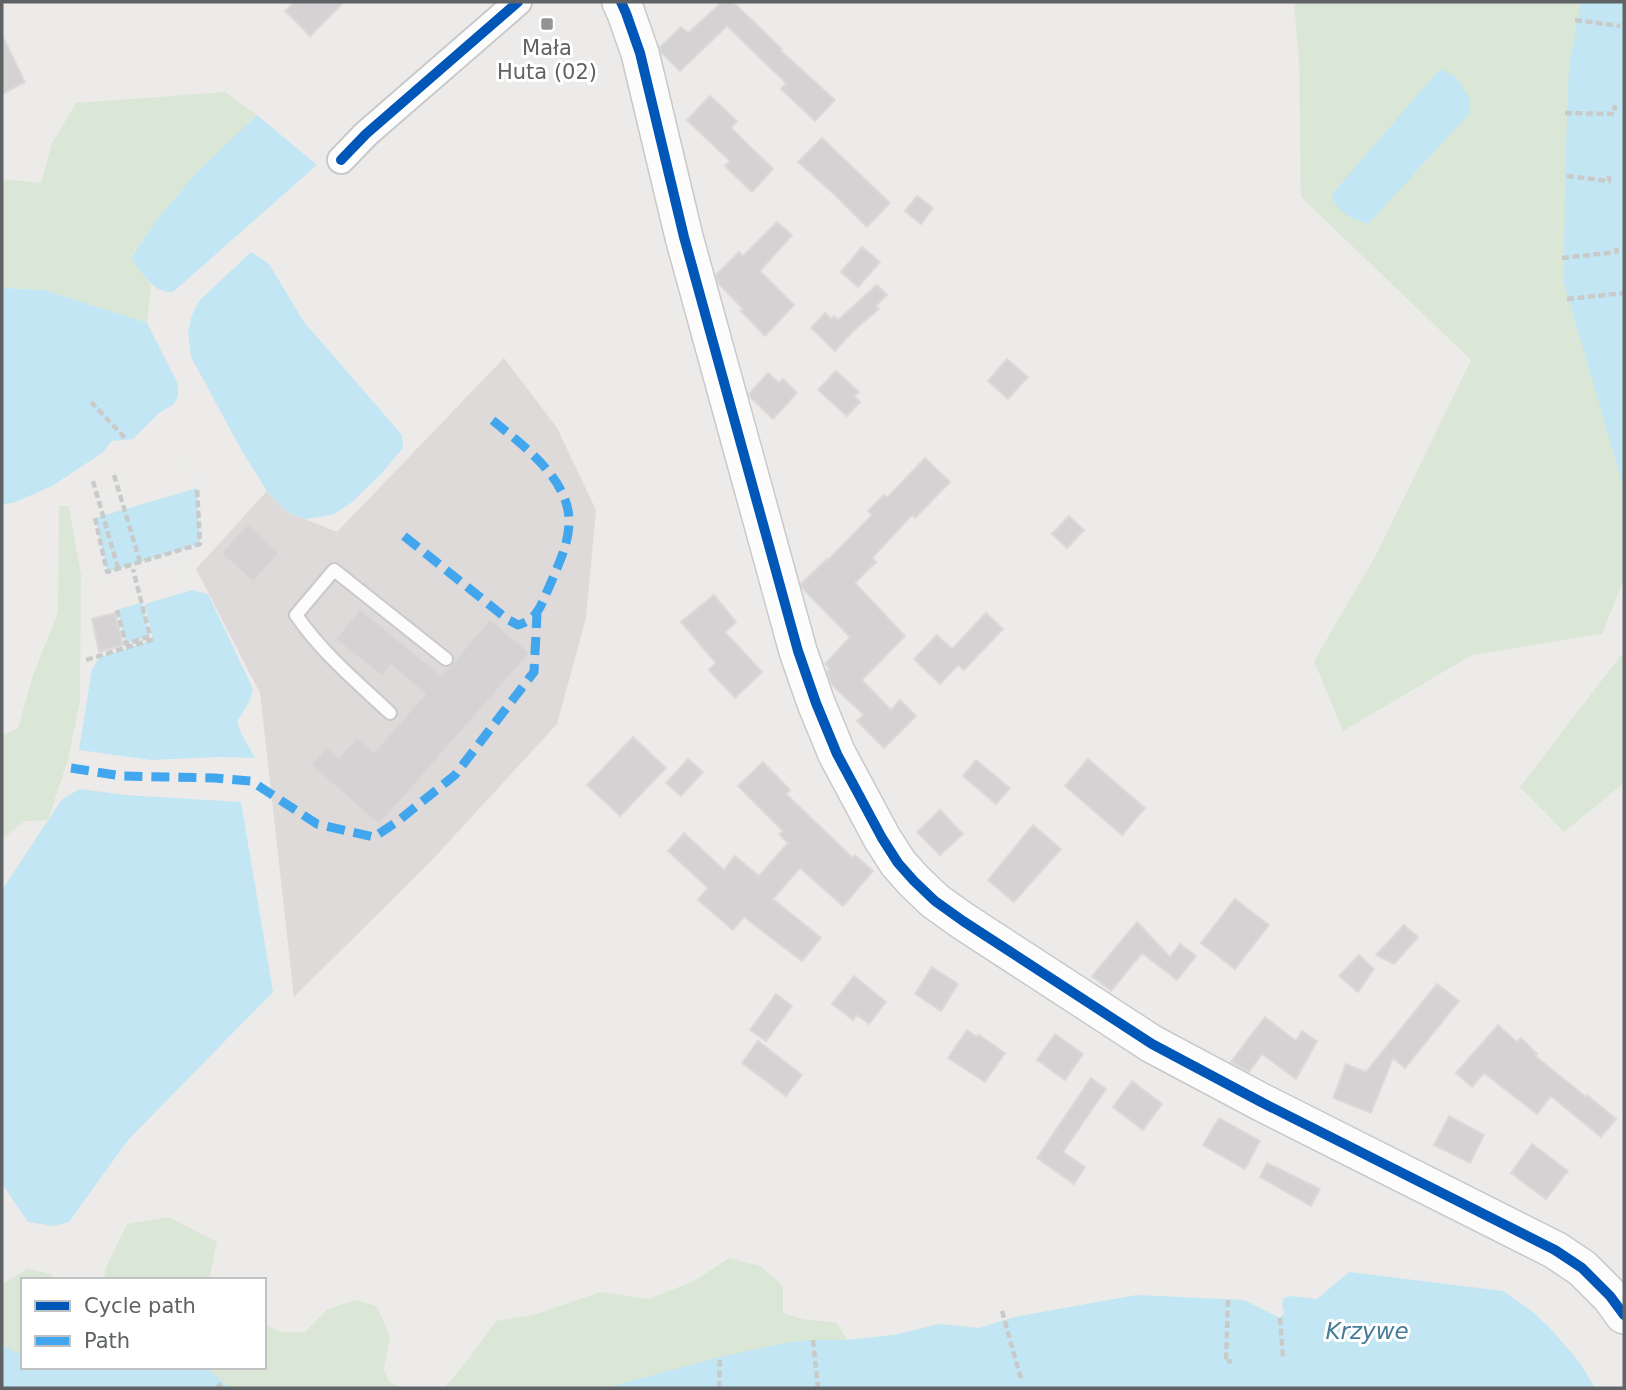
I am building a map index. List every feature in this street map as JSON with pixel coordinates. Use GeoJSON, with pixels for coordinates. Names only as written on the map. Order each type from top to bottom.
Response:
{"type":"FeatureCollection","features":[{"type":"Feature","properties":{"kind":"street"},"geometry":{"type":"LineString","coordinates":[[341,160],[386,116],[518,2]]}},
{"type":"Feature","properties":{"kind":"street"},"geometry":{"type":"LineString","coordinates":[[621,2],[640,53],[684,237],[798,650],[837,754],[898,863],[935,901],[963,921],[1152,1044],[1555,1250],[1582,1268],[1610,1296],[1624,1315]]}},
{"type":"Feature","properties":{"kind":"lane"},"geometry":{"type":"LineString","coordinates":[[390,713],[324,652],[296,615],[334,570],[446,660]]}},
{"type":"Feature","properties":{"kind":"path"},"geometry":{"type":"LineString","coordinates":[[1575,20],[1620,26]]}},
{"type":"Feature","properties":{"kind":"path"},"geometry":{"type":"LineString","coordinates":[[1565,113],[1614,114],[1615,105]]}},
{"type":"Feature","properties":{"kind":"path"},"geometry":{"type":"LineString","coordinates":[[1567,176],[1609,181],[1609,176]]}},
{"type":"Feature","properties":{"kind":"path"},"geometry":{"type":"LineString","coordinates":[[1562,258],[1617,252],[1616,246]]}},
{"type":"Feature","properties":{"kind":"path"},"geometry":{"type":"LineString","coordinates":[[1567,299],[1624,291],[1623,285]]}},
{"type":"Feature","properties":{"kind":"path"},"geometry":{"type":"LineString","coordinates":[[91,402],[127,440]]}},
{"type":"Feature","properties":{"kind":"path"},"geometry":{"type":"LineString","coordinates":[[114,475],[140,562]]}},
{"type":"Feature","properties":{"kind":"path"},"geometry":{"type":"LineString","coordinates":[[93,481],[118,568]]}},
{"type":"Feature","properties":{"kind":"path"},"geometry":{"type":"LineString","coordinates":[[95,518],[107,572],[200,544],[197,488]]}},
{"type":"Feature","properties":{"kind":"path"},"geometry":{"type":"LineString","coordinates":[[86,660],[150,640],[133,569]]}},
{"type":"Feature","properties":{"kind":"path"},"geometry":{"type":"LineString","coordinates":[[117,610],[126,644],[150,636]]}},
{"type":"Feature","properties":{"kind":"path"},"geometry":{"type":"LineString","coordinates":[[1228,1300],[1226,1362],[1232,1361]]}},
{"type":"Feature","properties":{"kind":"path"},"geometry":{"type":"LineString","coordinates":[[1002,1311],[1020,1376],[1024,1376]]}},
{"type":"Feature","properties":{"kind":"path"},"geometry":{"type":"LineString","coordinates":[[1280,1318],[1283,1359]]}},
{"type":"Feature","properties":{"kind":"path"},"geometry":{"type":"LineString","coordinates":[[813,1340],[818,1388]]}},
{"type":"Feature","properties":{"kind":"path"},"geometry":{"type":"LineString","coordinates":[[719,1388],[720,1357]]}},
{"type":"Feature","properties":{"kind":"path"},"geometry":{"type":"LineString","coordinates":[[216,1388],[224,1382]]}},
{"type":"Feature","properties":{"kind":"shaded area"},"geometry":{"type":"Polygon","coordinates":[[[504,358],[557,428],[596,510],[586,618],[557,724],[432,860],[294,997],[260,693],[196,569],[267,491],[287,512],[337,532],[504,358]]]}},
{"type":"Feature","properties":{"kind":"green space"},"geometry":{"type":"Polygon","coordinates":[[[1294,2],[1622,2],[1624,579],[1602,634],[1472,655],[1343,731],[1314,661],[1376,555],[1471,360],[1301,197],[1299,62],[1294,2]]]}},
{"type":"Feature","properties":{"kind":"green space"},"geometry":{"type":"Polygon","coordinates":[[[225,92],[257,115],[199,170],[157,219],[131,257],[151,286],[147,323],[45,290],[2,288],[2,179],[41,183],[52,143],[76,103],[225,92]]]}},
{"type":"Feature","properties":{"kind":"green space"},"geometry":{"type":"Polygon","coordinates":[[[59,506],[69,506],[81,575],[80,701],[68,760],[48,820],[25,821],[2,839],[2,735],[18,728],[33,675],[58,612],[59,506]]]}},
{"type":"Feature","properties":{"kind":"green space"},"geometry":{"type":"Polygon","coordinates":[[[1624,654],[1624,783],[1564,832],[1520,787],[1624,654]]]}},
{"type":"Feature","properties":{"kind":"green space"},"geometry":{"type":"Polygon","coordinates":[[[169,1217],[217,1242],[210,1278],[104,1278],[127,1224],[169,1217]]]}},
{"type":"Feature","properties":{"kind":"green space"},"geometry":{"type":"Polygon","coordinates":[[[729,1258],[760,1266],[783,1286],[783,1313],[803,1319],[837,1323],[847,1340],[894,1335],[939,1324],[979,1328],[1015,1317],[1137,1295],[757,1388],[444,1388],[496,1321],[533,1315],[601,1292],[649,1299],[694,1281],[729,1258]]]}},
{"type":"Feature","properties":{"kind":"green space"},"geometry":{"type":"Polygon","coordinates":[[[28,1269],[51,1274],[53,1278],[21,1278],[21,1367],[2,1371],[2,1284],[28,1269]]]}},
{"type":"Feature","properties":{"kind":"green space"},"geometry":{"type":"Polygon","coordinates":[[[356,1300],[377,1306],[390,1337],[384,1369],[389,1382],[402,1388],[193,1388],[173,1369],[266,1369],[266,1325],[282,1332],[305,1332],[328,1309],[356,1300]]]}},
{"type":"Feature","properties":{"kind":"water"},"geometry":{"type":"Polygon","coordinates":[[[1581,2],[1624,2],[1624,489],[1564,283],[1569,67],[1581,2]]]}},
{"type":"Feature","properties":{"kind":"water"},"geometry":{"type":"Polygon","coordinates":[[[1440,69],[1456,77],[1470,99],[1470,113],[1368,224],[1346,214],[1331,195],[1440,69]]]}},
{"type":"Feature","properties":{"kind":"water"},"geometry":{"type":"Polygon","coordinates":[[[257,115],[317,165],[173,292],[153,286],[131,258],[157,219],[199,170],[257,115]]]}},
{"type":"Feature","properties":{"kind":"water"},"geometry":{"type":"Polygon","coordinates":[[[251,252],[269,264],[304,322],[402,435],[403,448],[382,473],[351,503],[332,515],[306,519],[287,512],[267,491],[191,357],[188,332],[199,301],[251,252]]]}},
{"type":"Feature","properties":{"kind":"water"},"geometry":{"type":"Polygon","coordinates":[[[2,288],[45,290],[147,323],[178,384],[178,396],[174,404],[159,413],[133,439],[112,441],[102,453],[52,486],[13,503],[2,504],[2,288]]]}},
{"type":"Feature","properties":{"kind":"water"},"geometry":{"type":"Polygon","coordinates":[[[187,453],[197,488],[200,544],[107,572],[95,518],[102,516],[187,453]]]}},
{"type":"Feature","properties":{"kind":"water"},"geometry":{"type":"Polygon","coordinates":[[[184,556],[193,587],[142,602],[150,636],[126,644],[109,576],[184,556]]]}},
{"type":"Feature","properties":{"kind":"water"},"geometry":{"type":"Polygon","coordinates":[[[192,590],[208,594],[253,689],[237,722],[255,758],[151,760],[79,750],[92,669],[100,657],[153,640],[145,604],[192,590]]]}},
{"type":"Feature","properties":{"kind":"water"},"geometry":{"type":"Polygon","coordinates":[[[80,789],[125,795],[241,802],[273,992],[128,1140],[69,1222],[54,1226],[28,1222],[2,1184],[2,890],[62,799],[80,789]]]}},
{"type":"Feature","properties":{"kind":"water","name":"Krzywe"},"geometry":{"type":"Polygon","coordinates":[[[1349,1272],[1503,1291],[1533,1312],[1551,1329],[1580,1363],[1595,1388],[609,1388],[720,1357],[789,1342],[894,1335],[939,1324],[979,1328],[1015,1317],[1137,1295],[1244,1300],[1280,1318],[1284,1313],[1284,1298],[1291,1296],[1317,1299],[1349,1272]]]}},
{"type":"Feature","properties":{"kind":"water"},"geometry":{"type":"Polygon","coordinates":[[[2,1345],[21,1355],[21,1369],[208,1369],[230,1388],[2,1388],[2,1345]]]}},
{"type":"Feature","properties":{"kind":"pier"},"geometry":{"type":"Polygon","coordinates":[[[187,453],[197,488],[95,518],[94,515],[98,514],[89,482],[187,453]]]}},
{"type":"Feature","properties":{"kind":"pier"},"geometry":{"type":"Polygon","coordinates":[[[184,556],[193,587],[117,610],[109,576],[184,556]]]}},
{"type":"Feature","properties":{"kind":"building"},"geometry":{"type":"Polygon","coordinates":[[[294,2],[344,2],[310,36],[285,11],[294,2]]]}},
{"type":"Feature","properties":{"kind":"building"},"geometry":{"type":"Polygon","coordinates":[[[722,2],[733,2],[835,100],[815,121],[781,89],[786,83],[727,26],[680,71],[661,52],[660,47],[681,27],[688,33],[722,2]]]}},
{"type":"Feature","properties":{"kind":"building"},"geometry":{"type":"Polygon","coordinates":[[[2,35],[25,82],[2,94],[2,35]]]}},
{"type":"Feature","properties":{"kind":"building"},"geometry":{"type":"Polygon","coordinates":[[[710,96],[737,121],[731,128],[773,169],[752,192],[725,166],[730,161],[687,120],[710,96]]]}},
{"type":"Feature","properties":{"kind":"building"},"geometry":{"type":"Polygon","coordinates":[[[822,138],[890,203],[867,227],[798,162],[822,138]]]}},
{"type":"Feature","properties":{"kind":"building"},"geometry":{"type":"Polygon","coordinates":[[[917,196],[933,208],[921,224],[905,211],[917,196]]]}},
{"type":"Feature","properties":{"kind":"building"},"geometry":{"type":"Polygon","coordinates":[[[777,222],[792,235],[760,271],[794,305],[765,336],[719,284],[716,275],[739,252],[743,256],[777,222]]]}},
{"type":"Feature","properties":{"kind":"building"},"geometry":{"type":"Polygon","coordinates":[[[862,247],[880,262],[858,287],[841,272],[862,247]]]}},
{"type":"Feature","properties":{"kind":"building"},"geometry":{"type":"Polygon","coordinates":[[[877,285],[887,295],[876,306],[879,309],[835,351],[811,328],[825,313],[831,319],[834,316],[838,320],[877,285]]]}},
{"type":"Feature","properties":{"kind":"building"},"geometry":{"type":"Polygon","coordinates":[[[1007,359],[1028,377],[1008,399],[988,381],[1007,359]]]}},
{"type":"Feature","properties":{"kind":"building"},"geometry":{"type":"Polygon","coordinates":[[[836,371],[859,392],[854,396],[860,402],[847,416],[818,390],[836,371]]]}},
{"type":"Feature","properties":{"kind":"building"},"geometry":{"type":"Polygon","coordinates":[[[768,373],[779,383],[783,379],[797,393],[773,419],[749,394],[768,373]]]}},
{"type":"Feature","properties":{"kind":"building"},"geometry":{"type":"Polygon","coordinates":[[[925,458],[950,482],[915,518],[912,515],[872,558],[876,562],[855,583],[905,636],[862,680],[891,710],[900,700],[916,716],[884,748],[857,721],[864,715],[832,685],[827,672],[830,669],[825,664],[850,637],[801,584],[872,515],[868,511],[884,495],[887,498],[925,458]]]}},
{"type":"Feature","properties":{"kind":"building"},"geometry":{"type":"Polygon","coordinates":[[[1069,516],[1084,530],[1067,548],[1052,534],[1069,516]]]}},
{"type":"Feature","properties":{"kind":"building"},"geometry":{"type":"Polygon","coordinates":[[[248,524],[279,553],[253,582],[221,553],[248,524]]]}},
{"type":"Feature","properties":{"kind":"building"},"geometry":{"type":"Polygon","coordinates":[[[714,595],[736,622],[725,632],[762,672],[735,698],[709,670],[716,663],[681,622],[714,595]]]}},
{"type":"Feature","properties":{"kind":"building"},"geometry":{"type":"Polygon","coordinates":[[[360,609],[441,675],[490,619],[530,653],[379,825],[311,765],[327,747],[339,758],[357,737],[374,752],[425,694],[391,665],[382,676],[335,639],[360,609]]]}},
{"type":"Feature","properties":{"kind":"building"},"geometry":{"type":"Polygon","coordinates":[[[115,613],[123,645],[99,652],[92,619],[115,613]]]}},
{"type":"Feature","properties":{"kind":"building"},"geometry":{"type":"Polygon","coordinates":[[[986,613],[1003,629],[964,670],[958,665],[940,684],[914,659],[937,635],[952,649],[986,613]]]}},
{"type":"Feature","properties":{"kind":"building"},"geometry":{"type":"Polygon","coordinates":[[[633,737],[666,768],[620,816],[587,785],[633,737]]]}},
{"type":"Feature","properties":{"kind":"building"},"geometry":{"type":"Polygon","coordinates":[[[688,759],[703,772],[681,796],[666,783],[688,759]]]}},
{"type":"Feature","properties":{"kind":"building"},"geometry":{"type":"Polygon","coordinates":[[[1088,759],[1145,808],[1122,835],[1065,786],[1088,759]]]}},
{"type":"Feature","properties":{"kind":"building"},"geometry":{"type":"Polygon","coordinates":[[[976,760],[1010,788],[996,804],[963,776],[976,760]]]}},
{"type":"Feature","properties":{"kind":"building"},"geometry":{"type":"Polygon","coordinates":[[[763,762],[790,790],[786,794],[853,858],[855,855],[873,871],[843,906],[800,868],[773,899],[821,938],[802,961],[744,917],[733,930],[698,900],[708,888],[668,851],[684,833],[724,870],[735,856],[759,876],[788,843],[779,834],[783,831],[738,786],[763,762]]]}},
{"type":"Feature","properties":{"kind":"building"},"geometry":{"type":"Polygon","coordinates":[[[940,810],[963,834],[940,855],[917,832],[940,810]]]}},
{"type":"Feature","properties":{"kind":"building"},"geometry":{"type":"Polygon","coordinates":[[[1033,825],[1061,849],[1014,902],[988,880],[1033,825]]]}},
{"type":"Feature","properties":{"kind":"building"},"geometry":{"type":"Polygon","coordinates":[[[1235,899],[1269,925],[1235,969],[1201,943],[1235,899]]]}},
{"type":"Feature","properties":{"kind":"building"},"geometry":{"type":"Polygon","coordinates":[[[1137,922],[1170,957],[1180,944],[1196,956],[1177,980],[1142,953],[1111,991],[1092,976],[1137,922]]]}},
{"type":"Feature","properties":{"kind":"building"},"geometry":{"type":"Polygon","coordinates":[[[1404,925],[1418,937],[1394,964],[1376,955],[1404,925]]]}},
{"type":"Feature","properties":{"kind":"building"},"geometry":{"type":"Polygon","coordinates":[[[1359,955],[1374,969],[1358,992],[1339,976],[1359,955]]]}},
{"type":"Feature","properties":{"kind":"building"},"geometry":{"type":"Polygon","coordinates":[[[932,967],[958,984],[941,1011],[915,994],[932,967]]]}},
{"type":"Feature","properties":{"kind":"building"},"geometry":{"type":"Polygon","coordinates":[[[854,976],[886,1002],[869,1024],[857,1015],[853,1020],[832,1004],[854,976]]]}},
{"type":"Feature","properties":{"kind":"building"},"geometry":{"type":"Polygon","coordinates":[[[1437,984],[1459,1001],[1405,1068],[1393,1058],[1371,1113],[1333,1098],[1346,1064],[1366,1072],[1437,984]]]}},
{"type":"Feature","properties":{"kind":"building"},"geometry":{"type":"Polygon","coordinates":[[[776,994],[792,1006],[766,1041],[750,1030],[776,994]]]}},
{"type":"Feature","properties":{"kind":"building"},"geometry":{"type":"Polygon","coordinates":[[[1265,1017],[1296,1041],[1302,1031],[1317,1041],[1296,1079],[1262,1054],[1249,1072],[1231,1062],[1265,1017]]]}},
{"type":"Feature","properties":{"kind":"building"},"geometry":{"type":"Polygon","coordinates":[[[1498,1025],[1517,1042],[1521,1038],[1537,1054],[1535,1056],[1616,1119],[1601,1137],[1551,1096],[1537,1114],[1484,1073],[1472,1087],[1456,1073],[1498,1025]]]}},
{"type":"Feature","properties":{"kind":"building"},"geometry":{"type":"Polygon","coordinates":[[[967,1030],[1005,1053],[985,1082],[948,1058],[967,1030]]]}},
{"type":"Feature","properties":{"kind":"building"},"geometry":{"type":"Polygon","coordinates":[[[1055,1034],[1083,1054],[1065,1080],[1037,1060],[1055,1034]]]}},
{"type":"Feature","properties":{"kind":"building"},"geometry":{"type":"Polygon","coordinates":[[[758,1041],[802,1075],[786,1096],[742,1063],[758,1041]]]}},
{"type":"Feature","properties":{"kind":"building"},"geometry":{"type":"Polygon","coordinates":[[[1091,1078],[1106,1089],[1063,1152],[1085,1167],[1074,1184],[1037,1158],[1091,1078]]]}},
{"type":"Feature","properties":{"kind":"building"},"geometry":{"type":"Polygon","coordinates":[[[1132,1081],[1162,1104],[1143,1130],[1113,1107],[1132,1081]]]}},
{"type":"Feature","properties":{"kind":"building"},"geometry":{"type":"Polygon","coordinates":[[[1449,1116],[1484,1135],[1470,1163],[1434,1145],[1449,1116]]]}},
{"type":"Feature","properties":{"kind":"building"},"geometry":{"type":"Polygon","coordinates":[[[1219,1118],[1260,1141],[1245,1169],[1203,1145],[1219,1118]]]}},
{"type":"Feature","properties":{"kind":"building"},"geometry":{"type":"Polygon","coordinates":[[[1532,1144],[1568,1171],[1546,1199],[1511,1173],[1532,1144]]]}},
{"type":"Feature","properties":{"kind":"building"},"geometry":{"type":"Polygon","coordinates":[[[1267,1163],[1320,1189],[1311,1206],[1260,1177],[1267,1163]]]}},
{"type":"Feature","properties":{"kind":"marked path"},"geometry":{"type":"LineString","coordinates":[[404,536],[507,619],[518,625],[535,615],[565,548],[569,524],[567,508],[562,492],[542,464],[491,419]]}},
{"type":"Feature","properties":{"kind":"marked path"},"geometry":{"type":"LineString","coordinates":[[71,768],[122,776],[251,781],[317,824],[374,837],[455,775],[534,672],[537,614]]}},
{"type":"Feature","properties":{"kind":"cycle path"},"geometry":{"type":"LineString","coordinates":[[341,160],[366,134],[518,2]]}},
{"type":"Feature","properties":{"kind":"cycle path"},"geometry":{"type":"LineString","coordinates":[[621,2],[640,53],[684,237],[798,651],[837,754],[898,863],[935,901],[963,921],[1152,1044],[1555,1250],[1582,1268],[1610,1296],[1624,1315]]}},
{"type":"Feature","properties":{"kind":"place","name":"Mała Huta (02)"},"geometry":{"type":"Point","coordinates":[547,24]}}]}
